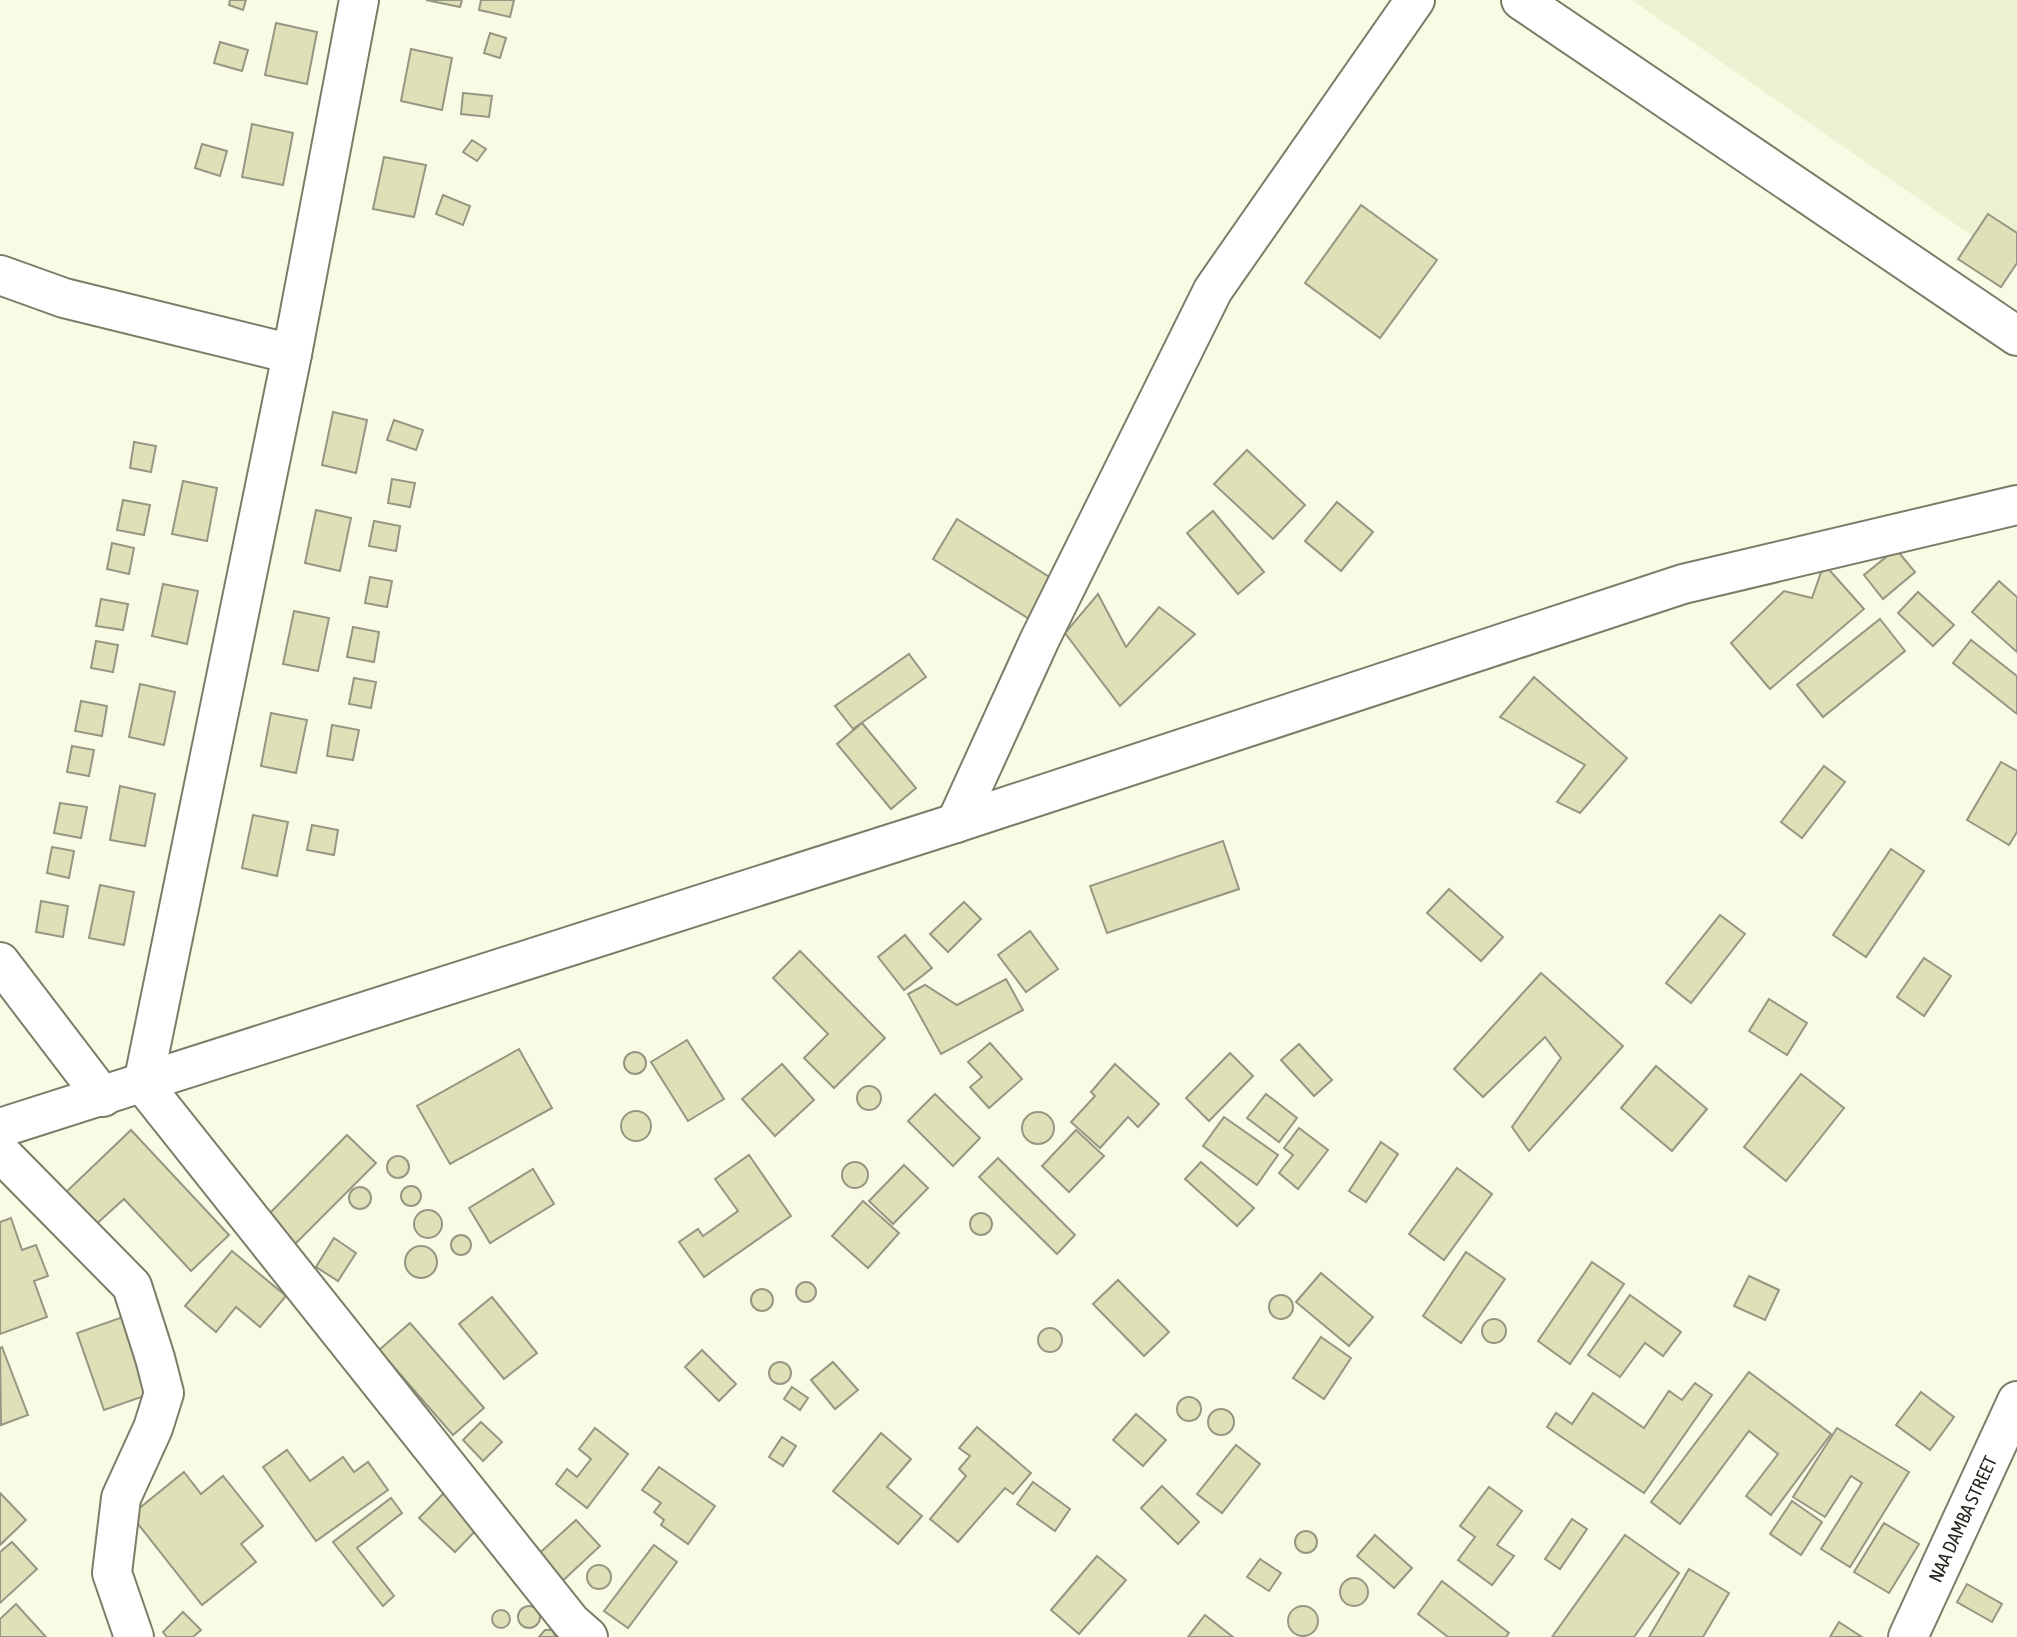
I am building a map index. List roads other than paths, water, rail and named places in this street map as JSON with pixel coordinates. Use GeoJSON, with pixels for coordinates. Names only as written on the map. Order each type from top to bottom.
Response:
{"type":"FeatureCollection","features":[{"type":"Feature","properties":{"kind":"street"},"geometry":{"type":"LineString","coordinates":[[143,1084],[292,354],[359,0]]}},
{"type":"Feature","properties":{"kind":"street"},"geometry":{"type":"LineString","coordinates":[[956,823],[1040,639],[1213,290],[1415,0]]}},
{"type":"Feature","properties":{"kind":"street"},"geometry":{"type":"LineString","coordinates":[[1521,0],[2017,336]]}},
{"type":"Feature","properties":{"kind":"street"},"geometry":{"type":"LineString","coordinates":[[0,275],[64,298],[292,354]]}},
{"type":"Feature","properties":{"kind":"street"},"geometry":{"type":"LineString","coordinates":[[0,1128],[956,823],[1683,584],[2017,505]]}},
{"type":"Feature","properties":{"kind":"street"},"geometry":{"type":"LineString","coordinates":[[0,962],[103,1097]]}},
{"type":"Feature","properties":{"kind":"street"},"geometry":{"type":"LineString","coordinates":[[143,1084],[571,1622],[588,1637]]}},
{"type":"Feature","properties":{"kind":"street"},"geometry":{"type":"LineString","coordinates":[[0,1152],[132,1286],[155,1358],[164,1393],[153,1428],[121,1498],[112,1573],[134,1637]]}},
{"type":"Feature","properties":{"kind":"street","name":"NAA DAMBA STREET"},"geometry":{"type":"LineString","coordinates":[[1908,1637],[2017,1401]]}}]}
